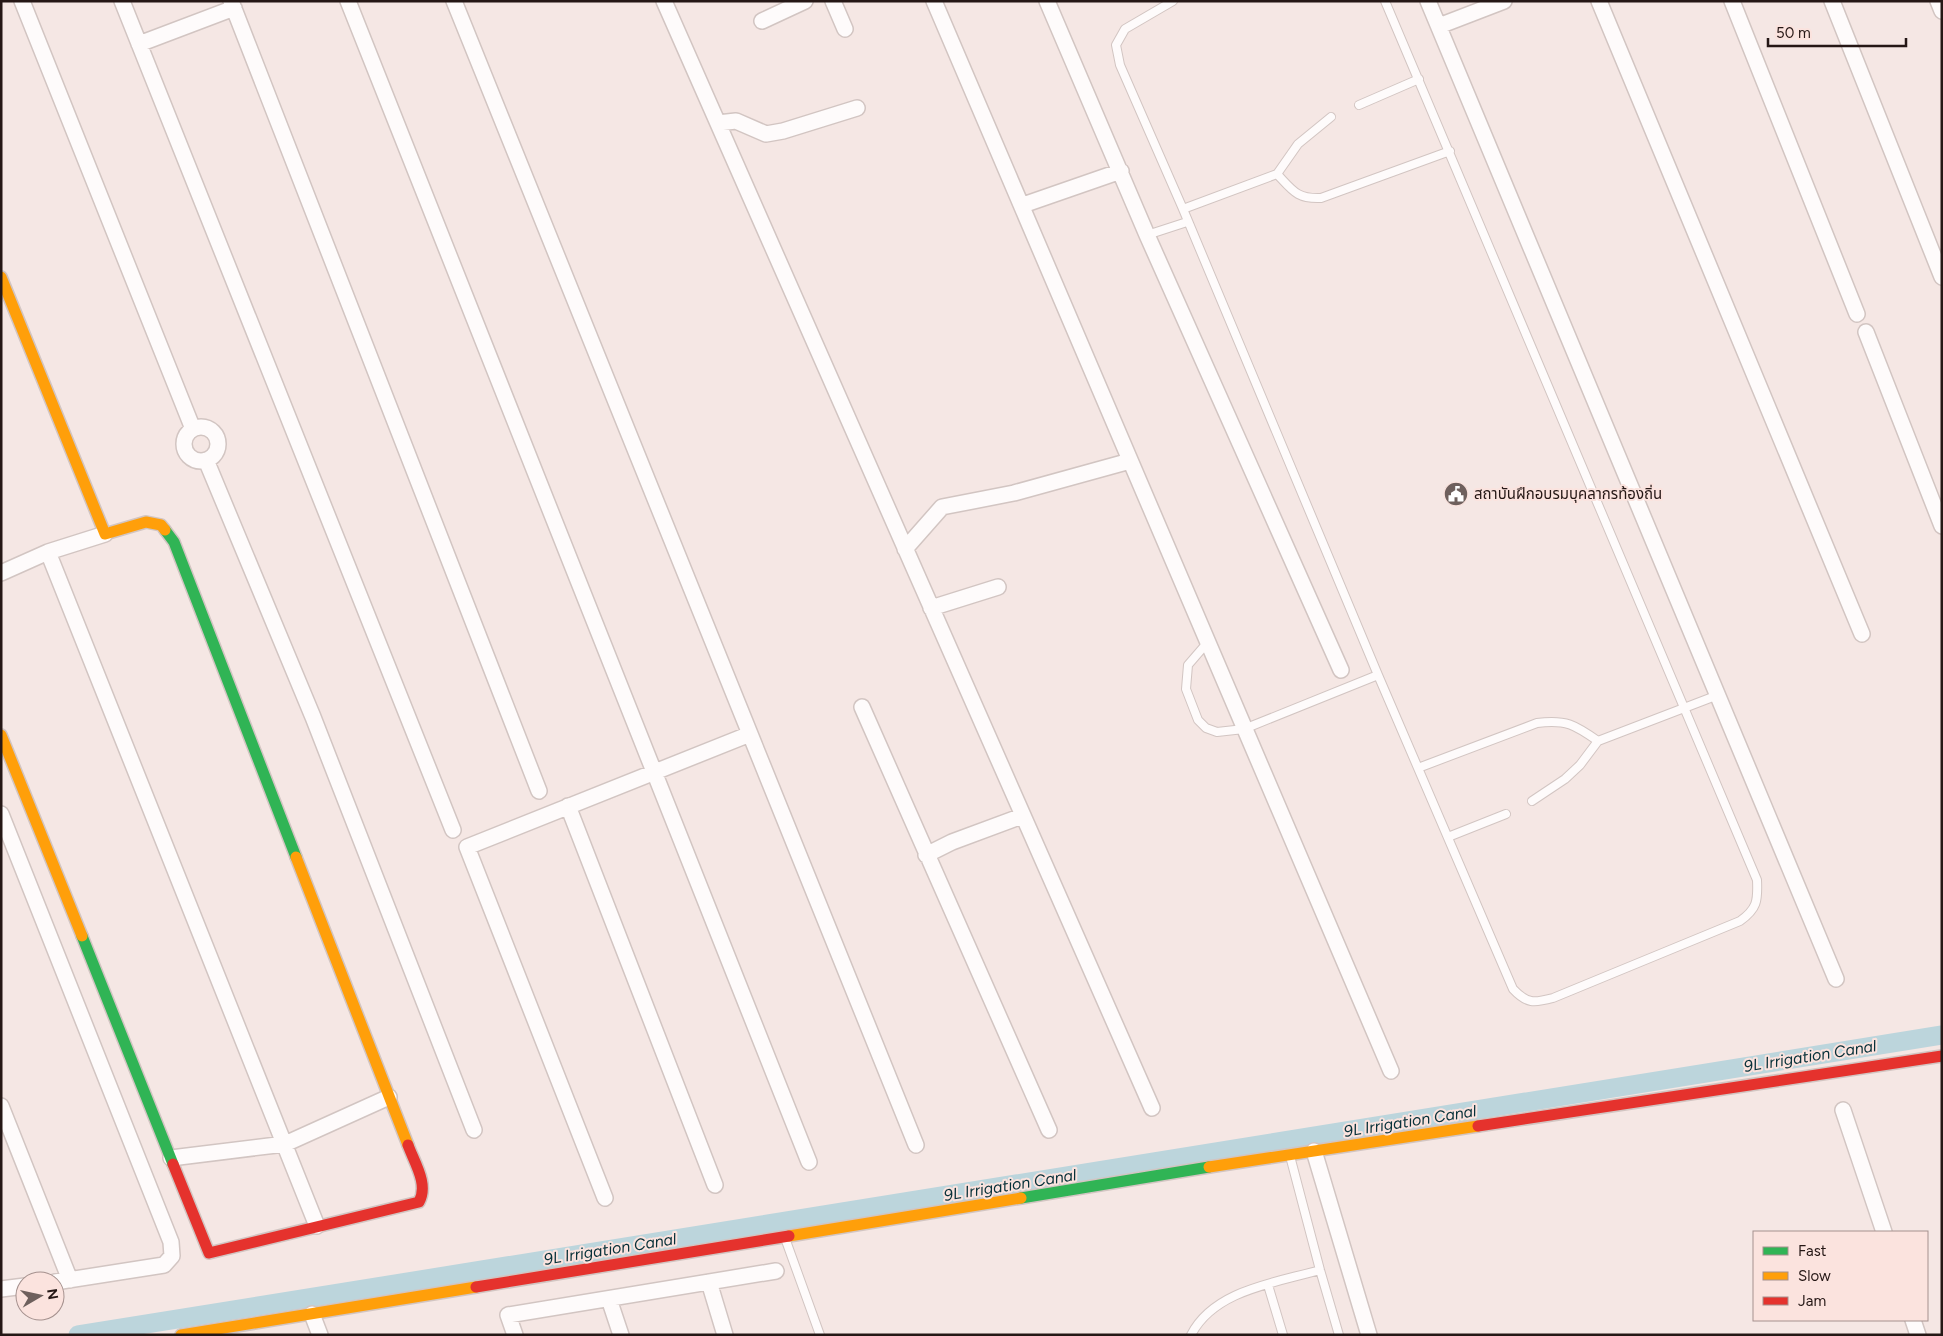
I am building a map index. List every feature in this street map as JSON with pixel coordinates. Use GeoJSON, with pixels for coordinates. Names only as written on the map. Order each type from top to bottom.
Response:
{"type":"FeatureCollection","features":[{"type":"Feature","properties":{"kind":"street"},"geometry":{"type":"LineString","coordinates":[[22,1],[193,429]]}},
{"type":"Feature","properties":{"kind":"street"},"geometry":{"type":"LineString","coordinates":[[122,1],[453,830]]}},
{"type":"Feature","properties":{"kind":"street"},"geometry":{"type":"LineString","coordinates":[[348,1],[809,1162]]}},
{"type":"Feature","properties":{"kind":"street"},"geometry":{"type":"LineString","coordinates":[[454,1],[916,1145]]}},
{"type":"Feature","properties":{"kind":"street"},"geometry":{"type":"LineString","coordinates":[[664,1],[1152,1108]]}},
{"type":"Feature","properties":{"kind":"street"},"geometry":{"type":"LineString","coordinates":[[762,21],[805,1]]}},
{"type":"Feature","properties":{"kind":"street"},"geometry":{"type":"LineString","coordinates":[[833,1],[845,29]]}},
{"type":"Feature","properties":{"kind":"street"},"geometry":{"type":"LineString","coordinates":[[934,1],[1023,205],[1390,1071]]}},
{"type":"Feature","properties":{"kind":"street"},"geometry":{"type":"LineString","coordinates":[[1047,1],[1147,235],[1341,670]]}},
{"type":"Feature","properties":{"kind":"street"},"geometry":{"type":"LineString","coordinates":[[1428,1],[1836,978]]}},
{"type":"Feature","properties":{"kind":"street"},"geometry":{"type":"LineString","coordinates":[[1439,26],[1504,1]]}},
{"type":"Feature","properties":{"kind":"street"},"geometry":{"type":"LineString","coordinates":[[1599,1],[1862,634]]}},
{"type":"Feature","properties":{"kind":"street"},"geometry":{"type":"LineString","coordinates":[[1732,1],[1857,314]]}},
{"type":"Feature","properties":{"kind":"street"},"geometry":{"type":"LineString","coordinates":[[1832,1],[1942,277]]}},
{"type":"Feature","properties":{"kind":"street"},"geometry":{"type":"LineString","coordinates":[[1938,1],[1942,11]]}},
{"type":"Feature","properties":{"kind":"street"},"geometry":{"type":"LineString","coordinates":[[140,44],[233,5],[539,792]]}},
{"type":"Feature","properties":{"kind":"street"},"geometry":{"type":"LineString","coordinates":[[718,123],[736,122],[766,134],[783,131],[857,108]]}},
{"type":"Feature","properties":{"kind":"street"},"geometry":{"type":"LineString","coordinates":[[1023,205],[1121,171]]}},
{"type":"Feature","properties":{"kind":"street"},"geometry":{"type":"LineString","coordinates":[[1,277],[105,534]]}},
{"type":"Feature","properties":{"kind":"street"},"geometry":{"type":"LineString","coordinates":[[1866,332],[1942,526]]}},
{"type":"Feature","properties":{"kind":"street"},"geometry":{"type":"LineString","coordinates":[[209,428],[215,434],[218,442],[217,450],[213,456],[206,460],[198,460],[190,456],[186,450],[184,442],[187,434],[193,429],[209,428]]}},
{"type":"Feature","properties":{"kind":"street"},"geometry":{"type":"LineString","coordinates":[[206,460],[312,716],[474,1130]]}},
{"type":"Feature","properties":{"kind":"street"},"geometry":{"type":"LineString","coordinates":[[905,549],[942,506],[1014,493],[1130,461]]}},
{"type":"Feature","properties":{"kind":"street"},"geometry":{"type":"LineString","coordinates":[[1,573],[48,552],[146,522],[161,524],[174,542],[424,1193],[419,1202],[209,1253],[1,735]]}},
{"type":"Feature","properties":{"kind":"street"},"geometry":{"type":"LineString","coordinates":[[48,552],[317,1226]]}},
{"type":"Feature","properties":{"kind":"street"},"geometry":{"type":"LineString","coordinates":[[931,608],[998,587]]}},
{"type":"Feature","properties":{"kind":"street"},"geometry":{"type":"LineString","coordinates":[[862,708],[1049,1130]]}},
{"type":"Feature","properties":{"kind":"street"},"geometry":{"type":"LineString","coordinates":[[605,1198],[466,847],[750,734]]}},
{"type":"Feature","properties":{"kind":"street"},"geometry":{"type":"LineString","coordinates":[[568,806],[715,1185]]}},
{"type":"Feature","properties":{"kind":"street"},"geometry":{"type":"LineString","coordinates":[[1,814],[171,1242],[172,1256],[164,1265],[65,1281]]}},
{"type":"Feature","properties":{"kind":"street"},"geometry":{"type":"LineString","coordinates":[[926,855],[960,839],[1022,816]]}},
{"type":"Feature","properties":{"kind":"street"},"geometry":{"type":"LineString","coordinates":[[181,1335],[1290,1154],[1942,1056]]}},
{"type":"Feature","properties":{"kind":"street"},"geometry":{"type":"LineString","coordinates":[[171,1158],[285,1144],[388,1097]]}},
{"type":"Feature","properties":{"kind":"street"},"geometry":{"type":"LineString","coordinates":[[1,1106],[70,1280]]}},
{"type":"Feature","properties":{"kind":"street"},"geometry":{"type":"LineString","coordinates":[[1842,1110],[1884,1231]]}},
{"type":"Feature","properties":{"kind":"street"},"geometry":{"type":"LineString","coordinates":[[1314,1151],[1369,1335]]}},
{"type":"Feature","properties":{"kind":"street"},"geometry":{"type":"LineString","coordinates":[[514,1335],[508,1316],[776,1271]]}},
{"type":"Feature","properties":{"kind":"street"},"geometry":{"type":"LineString","coordinates":[[709,1282],[725,1335]]}},
{"type":"Feature","properties":{"kind":"street"},"geometry":{"type":"LineString","coordinates":[[1,1289],[15,1287]]}},
{"type":"Feature","properties":{"kind":"street"},"geometry":{"type":"LineString","coordinates":[[609,1299],[621,1335]]}},
{"type":"Feature","properties":{"kind":"street"},"geometry":{"type":"LineString","coordinates":[[312,1314],[320,1335]]}},
{"type":"Feature","properties":{"kind":"street"},"geometry":{"type":"LineString","coordinates":[[1913,1321],[1918,1335]]}},
{"type":"Feature","properties":{"kind":"lane"},"geometry":{"type":"LineString","coordinates":[[1173,1],[1125,29],[1116,46],[1120,65],[1183,209],[1378,675],[1513,990],[1522,999],[1535,1002],[1553,998],[1740,921],[1751,913],[1758,898],[1757,880],[1686,708],[1385,1]]}},
{"type":"Feature","properties":{"kind":"lane"},"geometry":{"type":"LineString","coordinates":[[1359,104],[1419,78]]}},
{"type":"Feature","properties":{"kind":"lane"},"geometry":{"type":"LineString","coordinates":[[1183,209],[1277,174],[1298,144],[1331,118]]}},
{"type":"Feature","properties":{"kind":"lane"},"geometry":{"type":"LineString","coordinates":[[1277,174],[1296,194],[1306,198],[1321,198],[1450,151]]}},
{"type":"Feature","properties":{"kind":"lane"},"geometry":{"type":"LineString","coordinates":[[1147,235],[1187,222]]}},
{"type":"Feature","properties":{"kind":"lane"},"geometry":{"type":"LineString","coordinates":[[1207,643],[1188,665],[1186,689],[1198,720],[1206,728],[1217,732],[1244,730],[1378,675]]}},
{"type":"Feature","properties":{"kind":"lane"},"geometry":{"type":"LineString","coordinates":[[1532,801],[1565,779],[1580,765],[1598,741],[1718,694]]}},
{"type":"Feature","properties":{"kind":"lane"},"geometry":{"type":"LineString","coordinates":[[1418,768],[1537,723],[1556,720],[1573,724],[1598,741]]}},
{"type":"Feature","properties":{"kind":"lane"},"geometry":{"type":"LineString","coordinates":[[1448,837],[1506,814]]}},
{"type":"Feature","properties":{"kind":"lane"},"geometry":{"type":"LineString","coordinates":[[1290,1154],[1339,1335]]}},
{"type":"Feature","properties":{"kind":"lane"},"geometry":{"type":"LineString","coordinates":[[784,1236],[820,1335]]}},
{"type":"Feature","properties":{"kind":"lane"},"geometry":{"type":"LineString","coordinates":[[1191,1335],[1204,1314],[1222,1301],[1268,1284],[1320,1270]]}},
{"type":"Feature","properties":{"kind":"lane"},"geometry":{"type":"LineString","coordinates":[[1268,1284],[1283,1335]]}},
{"type":"Feature","properties":{"kind":"waterway","name":"9L Irrigation Canal"},"geometry":{"type":"LineString","coordinates":[[78,1335],[1942,1035]]}},
{"type":"Feature","properties":{"kind":"traffic: fast"},"geometry":{"type":"LineString","coordinates":[[165,530],[174,542],[296,857]]}},
{"type":"Feature","properties":{"kind":"traffic: fast"},"geometry":{"type":"LineString","coordinates":[[82,936],[173,1164]]}},
{"type":"Feature","properties":{"kind":"traffic: fast"},"geometry":{"type":"LineString","coordinates":[[1021,1198],[1209,1167]]}},
{"type":"Feature","properties":{"kind":"traffic: slow"},"geometry":{"type":"LineString","coordinates":[[1,277],[105,534],[146,522],[161,525],[165,530]]}},
{"type":"Feature","properties":{"kind":"traffic: slow"},"geometry":{"type":"LineString","coordinates":[[1,735],[82,936]]}},
{"type":"Feature","properties":{"kind":"traffic: slow"},"geometry":{"type":"LineString","coordinates":[[296,857],[408,1145]]}},
{"type":"Feature","properties":{"kind":"traffic: slow"},"geometry":{"type":"LineString","coordinates":[[1209,1167],[1478,1126]]}},
{"type":"Feature","properties":{"kind":"traffic: slow"},"geometry":{"type":"LineString","coordinates":[[789,1236],[1021,1198]]}},
{"type":"Feature","properties":{"kind":"traffic: slow"},"geometry":{"type":"LineString","coordinates":[[181,1335],[476,1287]]}},
{"type":"Feature","properties":{"kind":"traffic: jam"},"geometry":{"type":"LineString","coordinates":[[1478,1126],[1942,1056]]}},
{"type":"Feature","properties":{"kind":"traffic: jam"},"geometry":{"type":"LineString","coordinates":[[173,1164],[209,1253],[419,1202],[422,1195],[421,1181],[408,1145]]}},
{"type":"Feature","properties":{"kind":"traffic: jam"},"geometry":{"type":"LineString","coordinates":[[476,1287],[789,1236]]}},
{"type":"Feature","properties":{"kind":"place","name":"สถาบันฝึกอบรมบุคลากรท้องถิ่น"},"geometry":{"type":"Point","coordinates":[1456,494]}}]}
